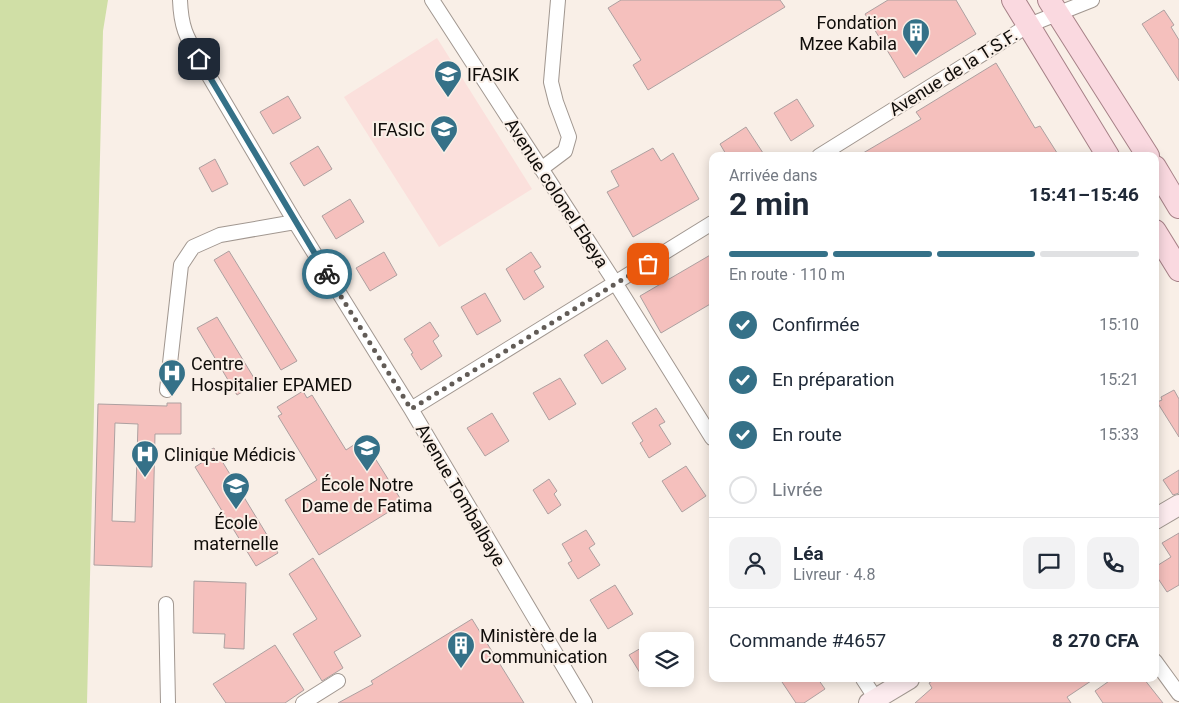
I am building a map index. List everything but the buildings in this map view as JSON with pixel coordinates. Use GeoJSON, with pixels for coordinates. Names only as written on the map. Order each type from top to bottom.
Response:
{"type":"FeatureCollection","features":[{"type":"Feature","properties":{"kind":"main road"},"geometry":{"type":"LineString","coordinates":[[1013,0],[1106,152]]}},
{"type":"Feature","properties":{"kind":"main road"},"geometry":{"type":"LineString","coordinates":[[1053,7],[1145,152]]}},
{"type":"Feature","properties":{"kind":"main road"},"geometry":{"type":"LineString","coordinates":[[1159,174],[1179,207]]}},
{"type":"Feature","properties":{"kind":"main road"},"geometry":{"type":"LineString","coordinates":[[1159,238],[1179,270]]}},
{"type":"Feature","properties":{"kind":"main road"},"geometry":{"type":"LineString","coordinates":[[1159,517],[1179,505]]}},
{"type":"Feature","properties":{"kind":"main road"},"geometry":{"type":"LineString","coordinates":[[873,701],[904,682]]}},
{"type":"Feature","properties":{"kind":"street","name":"Avenue Tombalbaye"},"geometry":{"type":"LineString","coordinates":[[180,0],[185,35],[295,222],[411,409],[584,703]]}},
{"type":"Feature","properties":{"kind":"street","name":"Avenue colonel Ebeya"},"geometry":{"type":"LineString","coordinates":[[432,0],[616,284],[709,433]]}},
{"type":"Feature","properties":{"kind":"street"},"geometry":{"type":"LineString","coordinates":[[541,169],[565,150],[570,137],[550,82],[558,0]]}},
{"type":"Feature","properties":{"kind":"street","name":"Avenue de la T.S.F."},"geometry":{"type":"LineString","coordinates":[[825,152],[1029,25],[1053,7],[1092,0]]}},
{"type":"Feature","properties":{"kind":"street"},"geometry":{"type":"LineString","coordinates":[[167,390],[181,264],[192,248],[220,235],[295,222]]}},
{"type":"Feature","properties":{"kind":"street"},"geometry":{"type":"LineString","coordinates":[[411,409],[709,225]]}},
{"type":"Feature","properties":{"kind":"street"},"geometry":{"type":"LineString","coordinates":[[166,604],[168,703]]}},
{"type":"Feature","properties":{"kind":"street"},"geometry":{"type":"LineString","coordinates":[[1159,666],[1179,694]]}},
{"type":"Feature","properties":{"kind":"street"},"geometry":{"type":"LineString","coordinates":[[304,703],[338,681]]}},
{"type":"Feature","properties":{"kind":"street"},"geometry":{"type":"LineString","coordinates":[[864,682],[873,701]]}},
{"type":"Feature","properties":{"kind":"shaded area","name":"IFASIC"},"geometry":{"type":"Polygon","coordinates":[[[437,38],[532,189],[439,247],[344,97],[437,38]]]}},
{"type":"Feature","properties":{"kind":"green space"},"geometry":{"type":"Polygon","coordinates":[[[0,0],[108,0],[103,31],[87,703],[0,703],[0,0]]]}},
{"type":"Feature","properties":{"kind":"way so far"},"geometry":{"type":"LineString","coordinates":[[327,274],[411,409],[648,264]]}},
{"type":"Feature","properties":{"kind":"place","name":"Fondation Mzee Kabila"},"geometry":{"type":"Point","coordinates":[916,56]}},
{"type":"Feature","properties":{"kind":"place","name":"IFASIK"},"geometry":{"type":"Point","coordinates":[448,98]}},
{"type":"Feature","properties":{"kind":"place","name":"IFASIC"},"geometry":{"type":"Point","coordinates":[444,153]}},
{"type":"Feature","properties":{"kind":"place","name":"Centre Hospitalier EPAMED"},"geometry":{"type":"Point","coordinates":[172,397]}},
{"type":"Feature","properties":{"kind":"place","name":"École Notre Dame de Fatima"},"geometry":{"type":"Point","coordinates":[367,472]}},
{"type":"Feature","properties":{"kind":"place","name":"Clinique Médicis"},"geometry":{"type":"Point","coordinates":[145,478]}},
{"type":"Feature","properties":{"kind":"place","name":"École maternelle"},"geometry":{"type":"Point","coordinates":[236,510]}},
{"type":"Feature","properties":{"kind":"place","name":"Ministère de la Communication"},"geometry":{"type":"Point","coordinates":[461,669]}},
{"type":"Feature","properties":{"kind":"route"},"geometry":{"type":"LineString","coordinates":[[199,59],[327,274]]}}]}
